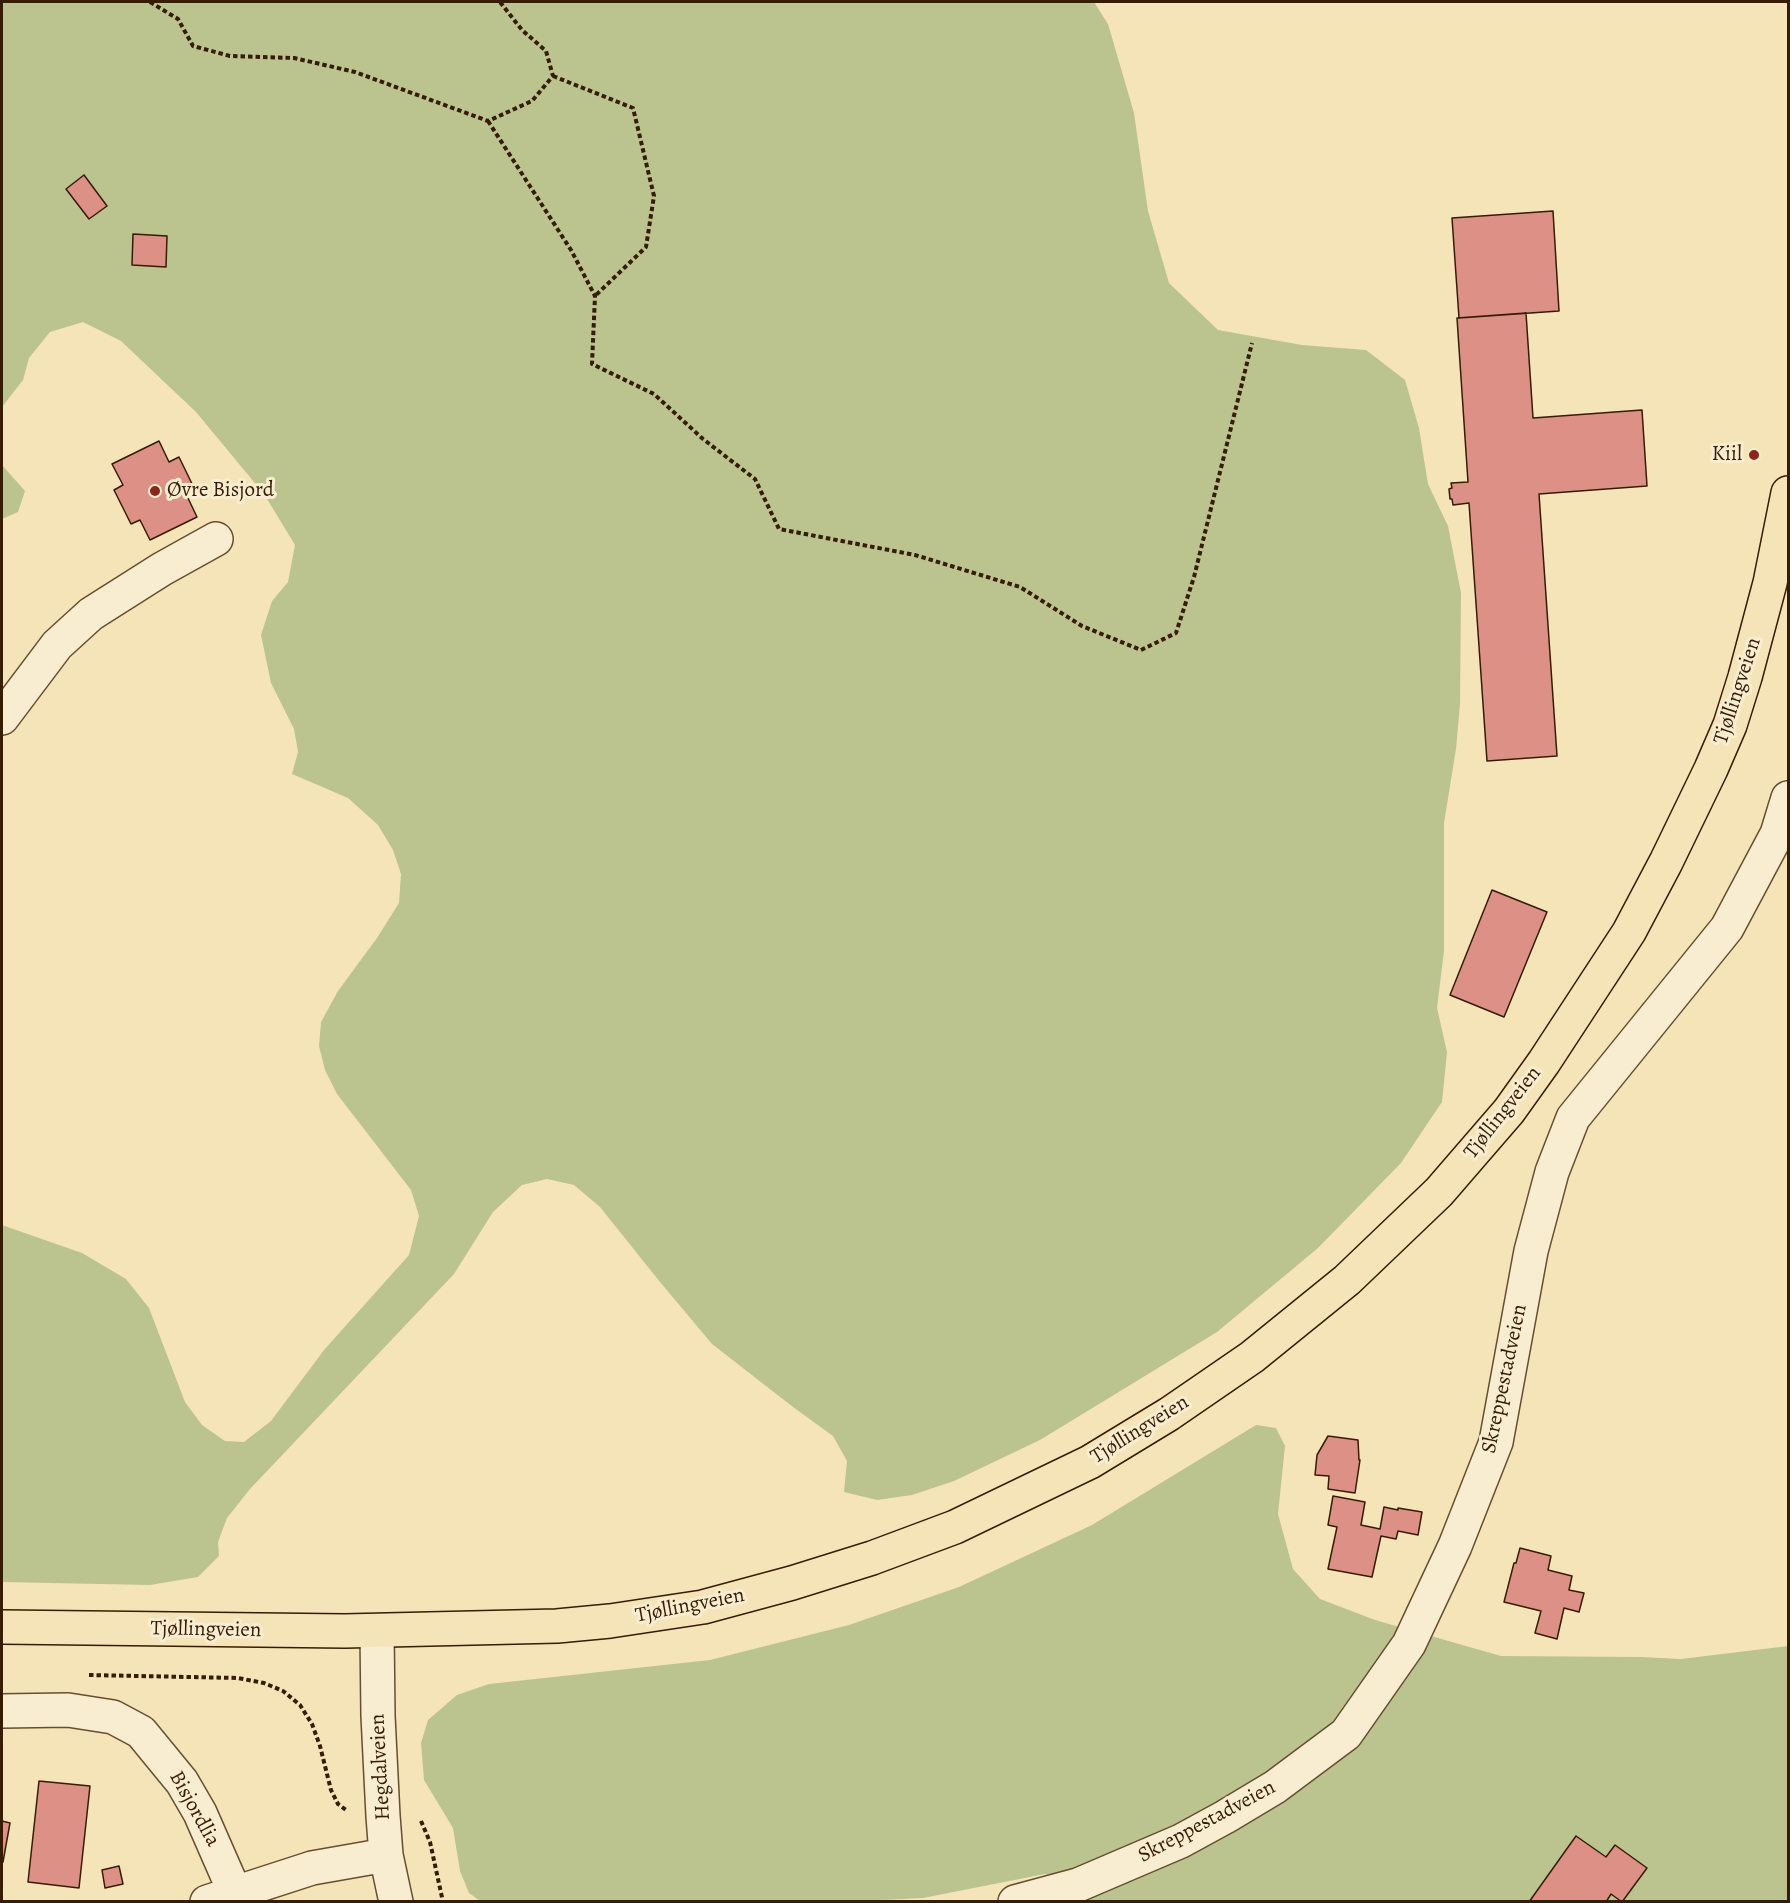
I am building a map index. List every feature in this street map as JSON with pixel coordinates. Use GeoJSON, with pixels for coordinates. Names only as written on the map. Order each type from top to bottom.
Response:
{"type":"FeatureCollection","features":[{"type":"Feature","properties":{"kind":"main road","name":"Tjøllingveien"},"geometry":{"type":"LineString","coordinates":[[2,1627],[377,1631],[557,1626],[610,1621],[703,1607],[872,1558],[955,1527],[1090,1462],[1169,1414],[1252,1357],[1347,1280],[1439,1192],[1501,1120],[1544,1062],[1629,932],[1666,862],[1730,725],[1770,583],[1788,493]]}},
{"type":"Feature","properties":{"kind":"street"},"geometry":{"type":"LineString","coordinates":[[2,718],[57,645],[91,614],[162,568],[216,539]]}},
{"type":"Feature","properties":{"kind":"street","name":"Skreppestadveien"},"geometry":{"type":"LineString","coordinates":[[1015,1902],[1078,1885],[1171,1845],[1225,1817],[1275,1787],[1346,1734],[1403,1653],[1455,1546],[1496,1442],[1532,1251],[1552,1172],[1573,1118],[1727,928],[1777,834],[1788,798]]}},
{"type":"Feature","properties":{"kind":"street","name":"Hegdalveien"},"geometry":{"type":"LineString","coordinates":[[377,1631],[383,1816],[386,1855],[396,1902]]}},
{"type":"Feature","properties":{"kind":"street","name":"Bisjordlia"},"geometry":{"type":"LineString","coordinates":[[2,1711],[68,1710],[113,1717],[141,1732],[166,1760],[200,1813],[228,1898]]}},
{"type":"Feature","properties":{"kind":"street"},"geometry":{"type":"LineString","coordinates":[[228,1898],[312,1868],[386,1855]]}},
{"type":"Feature","properties":{"kind":"path"},"geometry":{"type":"LineString","coordinates":[[150,2],[178,19],[193,46],[230,56],[294,58],[355,72],[488,121],[571,250],[595,296],[592,364],[654,394],[702,439],[755,479],[779,529],[915,555],[1020,587],[1082,626],[1142,650],[1176,633],[1194,578],[1252,343]]}},
{"type":"Feature","properties":{"kind":"path"},"geometry":{"type":"LineString","coordinates":[[500,2],[522,30],[546,51],[553,76]]}},
{"type":"Feature","properties":{"kind":"path"},"geometry":{"type":"LineString","coordinates":[[488,121],[532,101],[553,76]]}},
{"type":"Feature","properties":{"kind":"path"},"geometry":{"type":"LineString","coordinates":[[553,76],[633,108],[654,196],[646,247],[595,296]]}},
{"type":"Feature","properties":{"kind":"path"},"geometry":{"type":"LineString","coordinates":[[84,1675],[238,1678],[264,1683],[283,1691],[300,1705],[312,1724],[331,1790],[338,1804],[350,1813],[383,1816],[412,1814],[419,1818],[430,1842],[443,1902]]}},
{"type":"Feature","properties":{"kind":"green space"},"geometry":{"type":"Polygon","coordinates":[[[2,2],[1094,2],[1108,24],[1134,113],[1148,211],[1169,283],[1218,330],[1302,345],[1366,350],[1405,380],[1419,428],[1428,484],[1448,526],[1461,593],[1460,704],[1456,749],[1444,823],[1444,951],[1437,1008],[1447,1052],[1442,1102],[1401,1163],[1318,1248],[1217,1332],[1040,1440],[954,1481],[912,1495],[877,1500],[844,1492],[847,1461],[833,1436],[712,1344],[600,1207],[574,1185],[547,1179],[522,1185],[493,1212],[454,1274],[250,1489],[227,1518],[218,1542],[219,1556],[198,1577],[150,1585],[2,1582],[2,1225],[82,1253],[126,1279],[149,1308],[185,1402],[202,1425],[225,1441],[244,1442],[271,1421],[324,1350],[409,1255],[419,1216],[411,1190],[337,1094],[325,1070],[319,1046],[321,1022],[338,991],[377,938],[399,903],[401,874],[393,850],[378,825],[348,798],[292,774],[298,752],[294,729],[271,683],[261,635],[272,601],[288,582],[295,545],[264,494],[196,412],[121,341],[83,322],[50,332],[29,358],[23,380],[2,407],[2,2]]]}},
{"type":"Feature","properties":{"kind":"green space"},"geometry":{"type":"Polygon","coordinates":[[[2,465],[25,491],[18,512],[2,519],[2,465]]]}},
{"type":"Feature","properties":{"kind":"green space"},"geometry":{"type":"Polygon","coordinates":[[[1256,1425],[1276,1428],[1285,1446],[1278,1514],[1293,1569],[1320,1599],[1375,1620],[1501,1656],[1681,1659],[1788,1646],[1788,1901],[1087,1902],[1084,1895],[1069,1881],[1045,1874],[923,1898],[861,1901],[480,1901],[469,1893],[460,1871],[453,1828],[424,1780],[421,1743],[428,1720],[457,1695],[489,1684],[710,1660],[849,1625],[959,1587],[1092,1525],[1256,1425]]]}},
{"type":"Feature","properties":{"kind":"building"},"geometry":{"type":"Polygon","coordinates":[[[84,175],[107,206],[89,219],[66,189],[84,175]]]}},
{"type":"Feature","properties":{"kind":"building"},"geometry":{"type":"Polygon","coordinates":[[[1553,211],[1559,311],[1459,318],[1452,218],[1553,211]]]}},
{"type":"Feature","properties":{"kind":"building"},"geometry":{"type":"Polygon","coordinates":[[[133,234],[167,236],[166,267],[132,265],[133,234]]]}},
{"type":"Feature","properties":{"kind":"building"},"geometry":{"type":"Polygon","coordinates":[[[1526,313],[1533,418],[1642,410],[1647,486],[1539,494],[1557,756],[1487,761],[1469,503],[1453,505],[1449,489],[1452,488],[1451,483],[1468,482],[1457,318],[1526,313]]]}},
{"type":"Feature","properties":{"kind":"building","name":"Øvre Bisjord"},"geometry":{"type":"Polygon","coordinates":[[[159,441],[169,462],[179,457],[196,492],[187,496],[197,517],[150,540],[140,520],[131,524],[114,490],[123,485],[112,464],[159,441]]]}},
{"type":"Feature","properties":{"kind":"building"},"geometry":{"type":"Polygon","coordinates":[[[1492,890],[1547,912],[1504,1017],[1450,995],[1492,890]]]}},
{"type":"Feature","properties":{"kind":"building"},"geometry":{"type":"Polygon","coordinates":[[[1328,1436],[1358,1440],[1360,1460],[1355,1493],[1328,1489],[1329,1476],[1315,1475],[1317,1455],[1328,1436]]]}},
{"type":"Feature","properties":{"kind":"building"},"geometry":{"type":"Polygon","coordinates":[[[1333,1496],[1365,1502],[1361,1525],[1380,1529],[1384,1507],[1422,1512],[1418,1535],[1398,1531],[1396,1539],[1381,1536],[1372,1577],[1328,1569],[1337,1527],[1328,1525],[1333,1496]]]}},
{"type":"Feature","properties":{"kind":"building"},"geometry":{"type":"Polygon","coordinates":[[[1520,1548],[1551,1556],[1548,1570],[1572,1576],[1569,1590],[1584,1593],[1579,1612],[1564,1608],[1557,1639],[1535,1633],[1541,1611],[1504,1602],[1520,1548]]]}},
{"type":"Feature","properties":{"kind":"building"},"geometry":{"type":"Polygon","coordinates":[[[39,1781],[90,1786],[79,1888],[28,1882],[39,1781]]]}},
{"type":"Feature","properties":{"kind":"building"},"geometry":{"type":"Polygon","coordinates":[[[2,1821],[10,1823],[3,1862],[2,1861],[2,1821]]]}},
{"type":"Feature","properties":{"kind":"building"},"geometry":{"type":"Polygon","coordinates":[[[1576,1836],[1606,1857],[1615,1845],[1647,1868],[1622,1902],[1611,1894],[1606,1902],[1529,1902],[1576,1836]]]}},
{"type":"Feature","properties":{"kind":"building"},"geometry":{"type":"Polygon","coordinates":[[[119,1866],[123,1884],[105,1888],[102,1870],[119,1866]]]}},
{"type":"Feature","properties":{"kind":"place","name":"Kiil"},"geometry":{"type":"Point","coordinates":[1754,455]}},
{"type":"Feature","properties":{"kind":"place","name":"Øvre Bisjord"},"geometry":{"type":"Point","coordinates":[155,491]}}]}
